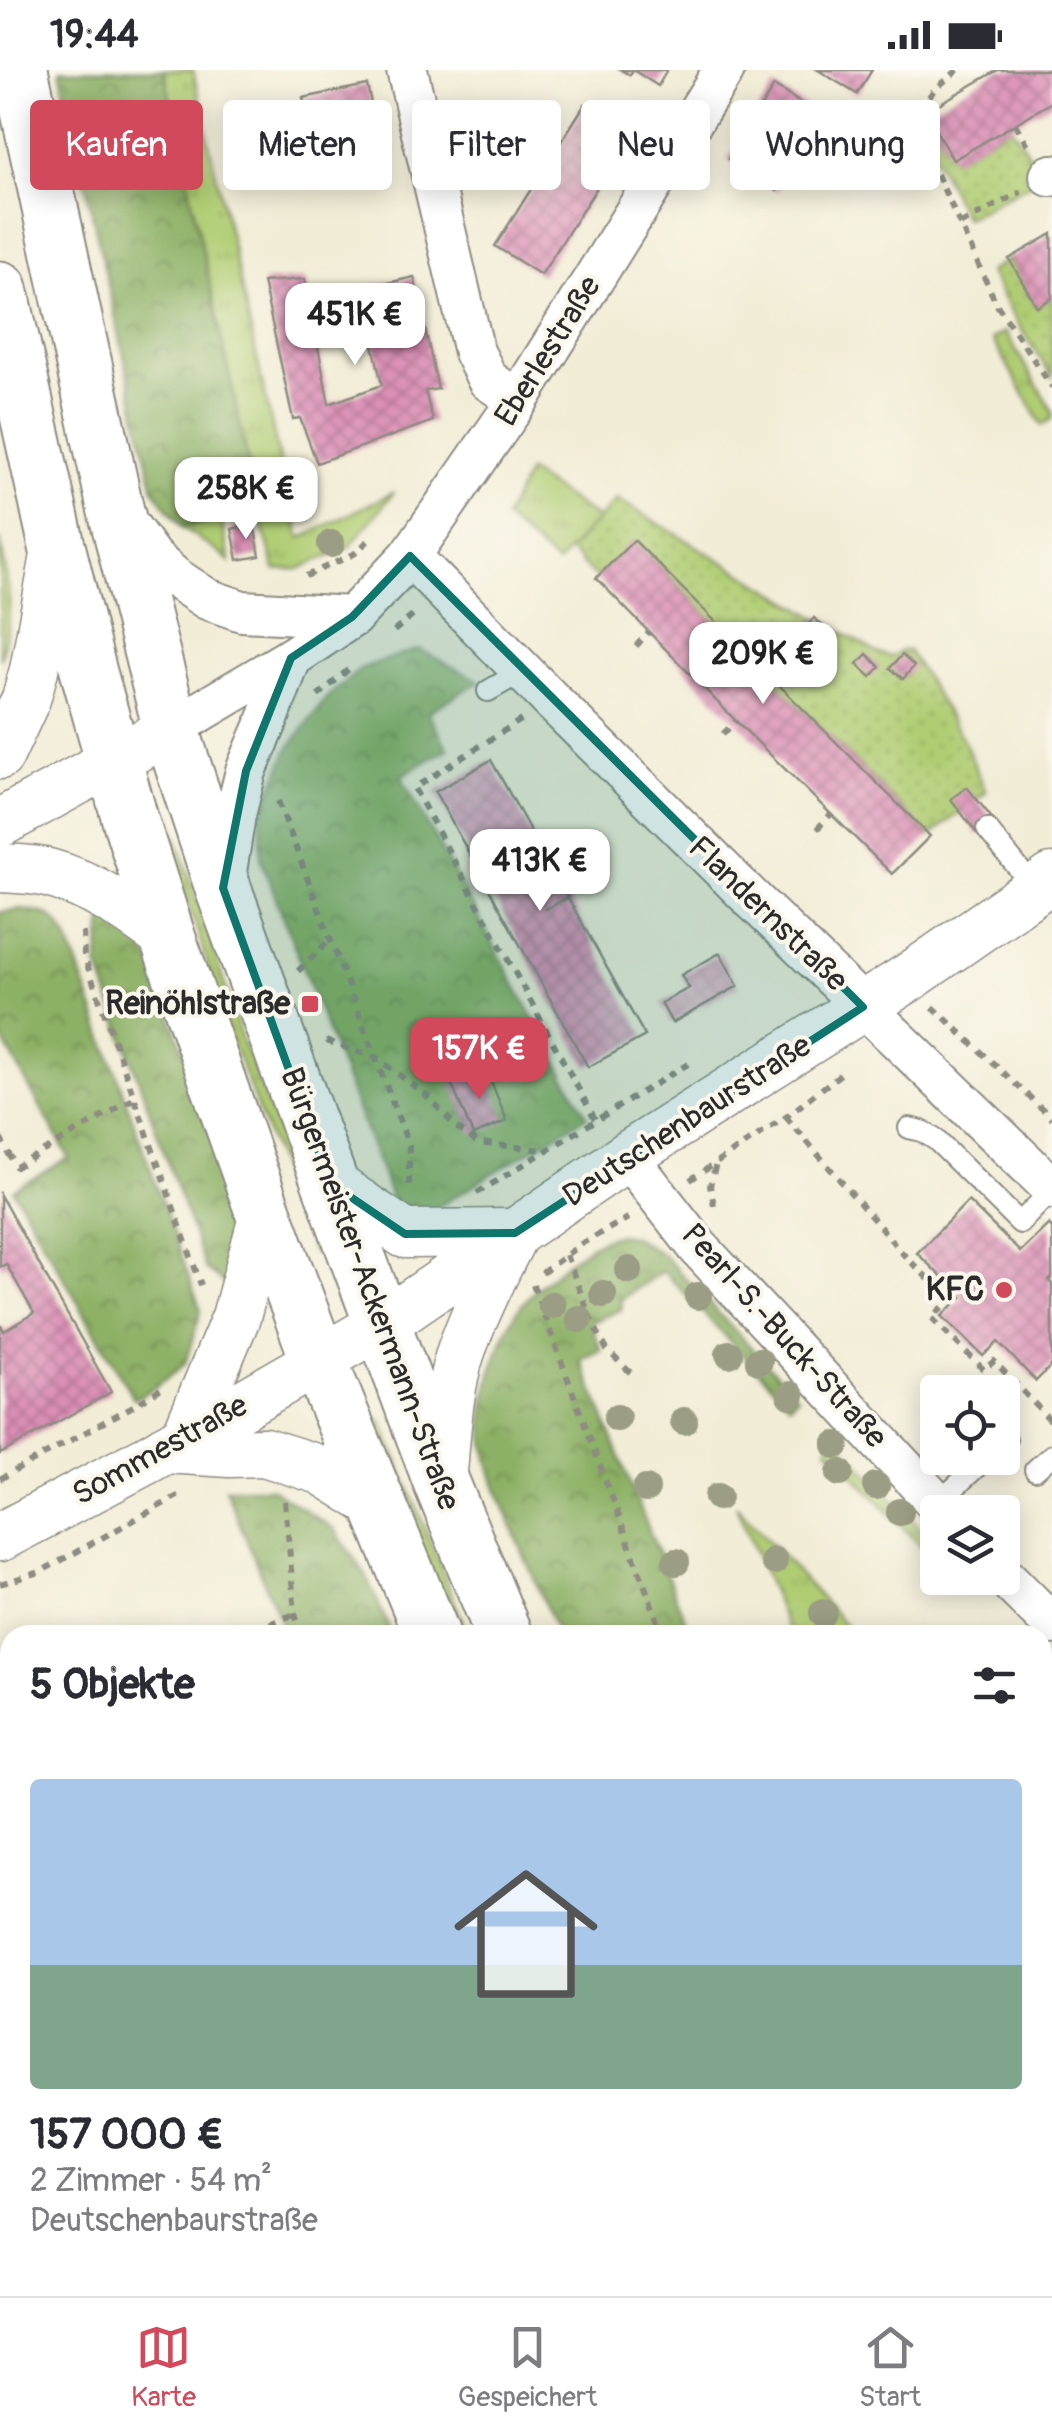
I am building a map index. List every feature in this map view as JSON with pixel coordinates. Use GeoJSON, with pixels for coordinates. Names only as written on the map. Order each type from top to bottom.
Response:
{"type":"FeatureCollection","features":[{"type":"Feature","properties":{"kind":"main road","name":"Bürgermeister-Ackermann-Straße"},"geometry":{"type":"LineString","coordinates":[[20,70],[115,507],[170,729],[330,1184],[442,1484],[500,1625]]}},
{"type":"Feature","properties":{"kind":"main road","name":"Bürgermeister-Ackermann-Straße"},"geometry":{"type":"LineString","coordinates":[[0,289],[56,546],[114,762],[168,939],[319,1362],[428,1625]]}},
{"type":"Feature","properties":{"kind":"street"},"geometry":{"type":"LineString","coordinates":[[407,70],[414,100]]}},
{"type":"Feature","properties":{"kind":"street","name":"Eberlestraße"},"geometry":{"type":"LineString","coordinates":[[170,729],[291,658],[369,628],[410,556],[518,400],[724,70]]}},
{"type":"Feature","properties":{"kind":"street"},"geometry":{"type":"LineString","coordinates":[[436,190],[474,352],[488,380],[518,400]]}},
{"type":"Feature","properties":{"kind":"street"},"geometry":{"type":"LineString","coordinates":[[115,507],[152,558],[208,598],[242,611],[369,628]]}},
{"type":"Feature","properties":{"kind":"street"},"geometry":{"type":"LineString","coordinates":[[0,755],[26,700],[56,546]]}},
{"type":"Feature","properties":{"kind":"street","name":"Flandernstraße"},"geometry":{"type":"LineString","coordinates":[[410,556],[877,1021],[1050,1185]]}},
{"type":"Feature","properties":{"kind":"street"},"geometry":{"type":"LineString","coordinates":[[223,888],[246,770],[291,658]]}},
{"type":"Feature","properties":{"kind":"street"},"geometry":{"type":"LineString","coordinates":[[0,823],[170,729]]}},
{"type":"Feature","properties":{"kind":"street"},"geometry":{"type":"LineString","coordinates":[[0,868],[47,872],[83,886],[113,900],[168,939]]}},
{"type":"Feature","properties":{"kind":"street","name":"Deutschenbaurstraße"},"geometry":{"type":"LineString","coordinates":[[319,1362],[382,1324],[627,1156],[877,1021],[911,976],[1043,883]]}},
{"type":"Feature","properties":{"kind":"street","name":"Pearl-S.-Buck-Straße"},"geometry":{"type":"LineString","coordinates":[[627,1156],[698,1246],[929,1495]]}},
{"type":"Feature","properties":{"kind":"street"},"geometry":{"type":"LineString","coordinates":[[330,1184],[405,1234],[515,1233],[460,1354],[442,1484]]}},
{"type":"Feature","properties":{"kind":"street"},"geometry":{"type":"LineString","coordinates":[[264,1214],[236,1317],[176,1443],[230,1453],[264,1452],[321,1470],[378,1504]]}},
{"type":"Feature","properties":{"kind":"street","name":"Sommestraße"},"geometry":{"type":"LineString","coordinates":[[0,1537],[319,1362]]}},
{"type":"Feature","properties":{"kind":"street"},"geometry":{"type":"LineString","coordinates":[[1020,1592],[1052,1624]]}},
{"type":"Feature","properties":{"kind":"lane"},"geometry":{"type":"LineString","coordinates":[[488,691],[523,672]]}},
{"type":"Feature","properties":{"kind":"lane"},"geometry":{"type":"LineString","coordinates":[[986,828],[1043,883]]}},
{"type":"Feature","properties":{"kind":"lane"},"geometry":{"type":"LineString","coordinates":[[909,1128],[922,1130],[936,1140],[1027,1231],[1050,1185]]}},
{"type":"Feature","properties":{"kind":"lane"},"geometry":{"type":"LineString","coordinates":[[1034,1470],[1052,1454]]}},
{"type":"Feature","properties":{"kind":"lane"},"geometry":{"type":"LineString","coordinates":[[953,1495],[971,1475]]}},
{"type":"Feature","properties":{"kind":"path"},"geometry":{"type":"LineString","coordinates":[[958,70],[934,90],[912,120],[996,305],[1052,387]]}},
{"type":"Feature","properties":{"kind":"path"},"geometry":{"type":"LineString","coordinates":[[1014,124],[1025,139]]}},
{"type":"Feature","properties":{"kind":"path"},"geometry":{"type":"LineString","coordinates":[[961,224],[1051,176]]}},
{"type":"Feature","properties":{"kind":"path"},"geometry":{"type":"LineString","coordinates":[[298,580],[354,554],[368,540]]}},
{"type":"Feature","properties":{"kind":"path"},"geometry":{"type":"LineString","coordinates":[[369,628],[443,590]]}},
{"type":"Feature","properties":{"kind":"path"},"geometry":{"type":"LineString","coordinates":[[636,646],[650,631]]}},
{"type":"Feature","properties":{"kind":"path"},"geometry":{"type":"LineString","coordinates":[[311,704],[358,661]]}},
{"type":"Feature","properties":{"kind":"path"},"geometry":{"type":"LineString","coordinates":[[552,701],[414,788],[595,1119]]}},
{"type":"Feature","properties":{"kind":"path"},"geometry":{"type":"LineString","coordinates":[[723,734],[736,721]]}},
{"type":"Feature","properties":{"kind":"path","name":"Bürgermeister-Ackermann-Straße"},"geometry":{"type":"LineString","coordinates":[[272,789],[409,1146],[408,1202]]}},
{"type":"Feature","properties":{"kind":"path"},"geometry":{"type":"LineString","coordinates":[[817,828],[831,814]]}},
{"type":"Feature","properties":{"kind":"path"},"geometry":{"type":"LineString","coordinates":[[83,926],[84,956],[201,1286]]}},
{"type":"Feature","properties":{"kind":"path"},"geometry":{"type":"LineString","coordinates":[[304,988],[298,971],[332,938]]}},
{"type":"Feature","properties":{"kind":"path"},"geometry":{"type":"LineString","coordinates":[[911,976],[930,1003],[1052,1118]]}},
{"type":"Feature","properties":{"kind":"path","name":"Deutschenbaurstraße"},"geometry":{"type":"LineString","coordinates":[[522,1295],[531,1282],[566,1255],[786,1117],[877,1021]]}},
{"type":"Feature","properties":{"kind":"path"},"geometry":{"type":"LineString","coordinates":[[322,1040],[376,1058],[427,1096],[478,1144],[546,1150]]}},
{"type":"Feature","properties":{"kind":"path","name":"Deutschenbaurstraße"},"geometry":{"type":"LineString","coordinates":[[465,1200],[693,1061]]}},
{"type":"Feature","properties":{"kind":"path"},"geometry":{"type":"LineString","coordinates":[[0,1138],[16,1166],[135,1098]]}},
{"type":"Feature","properties":{"kind":"path"},"geometry":{"type":"LineString","coordinates":[[786,1117],[904,1254],[950,1300],[932,1318],[984,1370],[994,1360],[1052,1422]]}},
{"type":"Feature","properties":{"kind":"path"},"geometry":{"type":"LineString","coordinates":[[566,1255],[607,1350],[636,1378]]}},
{"type":"Feature","properties":{"kind":"path"},"geometry":{"type":"LineString","coordinates":[[531,1282],[659,1625]]}},
{"type":"Feature","properties":{"kind":"path"},"geometry":{"type":"LineString","coordinates":[[0,1480],[135,1405]]}},
{"type":"Feature","properties":{"kind":"path","name":"Sommestraße"},"geometry":{"type":"LineString","coordinates":[[0,1584],[40,1572],[199,1485]]}},
{"type":"Feature","properties":{"kind":"path"},"geometry":{"type":"LineString","coordinates":[[285,1497],[299,1625]]}},
{"type":"Feature","properties":{"kind":"path"},"geometry":{"type":"LineString","coordinates":[[266,1625],[295,1614]]}},
{"type":"Feature","properties":{"kind":"highlighted area"},"geometry":{"type":"Polygon","coordinates":[[[410,556],[863,1007],[515,1233],[405,1234],[330,1183],[223,888],[246,771],[291,658],[352,617],[410,556]]]}},
{"type":"Feature","properties":{"kind":"green space"},"geometry":{"type":"Polygon","coordinates":[[[60,70],[164,70],[170,100],[67,100],[60,70]]]}},
{"type":"Feature","properties":{"kind":"green space"},"geometry":{"type":"Polygon","coordinates":[[[164,70],[193,70],[200,100],[170,100],[164,70]]]}},
{"type":"Feature","properties":{"kind":"green space"},"geometry":{"type":"Polygon","coordinates":[[[203,115],[281,467],[301,538],[394,492],[350,546],[299,569],[275,570],[256,500],[190,190],[203,190],[203,115]]]}},
{"type":"Feature","properties":{"kind":"green space"},"geometry":{"type":"Polygon","coordinates":[[[1011,126],[1044,176],[965,218],[940,169],[940,137],[953,159],[1011,126]]]}},
{"type":"Feature","properties":{"kind":"green space"},"geometry":{"type":"Polygon","coordinates":[[[87,190],[190,190],[256,500],[219,508],[221,519],[182,527],[154,490],[87,190]]]}},
{"type":"Feature","properties":{"kind":"green space"},"geometry":{"type":"Polygon","coordinates":[[[1009,259],[1037,306],[1052,298],[1052,377],[989,272],[1009,259]]]}},
{"type":"Feature","properties":{"kind":"green space"},"geometry":{"type":"Polygon","coordinates":[[[1005,332],[1052,410],[1052,419],[1042,425],[992,339],[1005,332]]]}},
{"type":"Feature","properties":{"kind":"green space"},"geometry":{"type":"Polygon","coordinates":[[[528,472],[599,519],[557,564],[504,518],[528,472]]]}},
{"type":"Feature","properties":{"kind":"green space"},"geometry":{"type":"Polygon","coordinates":[[[617,499],[879,654],[892,657],[908,650],[964,741],[986,792],[930,836],[634,541],[596,578],[569,550],[617,499]]]}},
{"type":"Feature","properties":{"kind":"green space"},"geometry":{"type":"Polygon","coordinates":[[[221,519],[230,561],[182,527],[221,519]]]}},
{"type":"Feature","properties":{"kind":"green space"},"geometry":{"type":"Polygon","coordinates":[[[0,538],[9,599],[8,627],[0,660],[0,538]]]}},
{"type":"Feature","properties":{"kind":"green space"},"geometry":{"type":"Polygon","coordinates":[[[419,649],[480,681],[428,712],[448,749],[401,776],[587,1116],[428,1213],[397,1213],[261,859],[261,815],[289,748],[327,697],[363,667],[419,649]]]}},
{"type":"Feature","properties":{"kind":"green space"},"geometry":{"type":"Polygon","coordinates":[[[171,819],[243,1043],[323,1250],[313,1253],[234,1047],[163,822],[171,819]]]}},
{"type":"Feature","properties":{"kind":"green space"},"geometry":{"type":"Polygon","coordinates":[[[22,909],[50,916],[68,938],[201,1311],[185,1364],[134,1399],[13,1190],[69,1158],[0,1035],[0,912],[22,909]]]}},
{"type":"Feature","properties":{"kind":"green space"},"geometry":{"type":"Polygon","coordinates":[[[104,910],[134,931],[154,966],[230,1186],[235,1218],[230,1289],[205,1268],[98,965],[104,910]]]}},
{"type":"Feature","properties":{"kind":"green space"},"geometry":{"type":"Polygon","coordinates":[[[619,1234],[632,1236],[662,1254],[797,1396],[790,1404],[663,1271],[621,1299],[622,1309],[590,1323],[601,1350],[581,1360],[687,1625],[554,1625],[492,1473],[484,1413],[502,1341],[527,1298],[597,1242],[619,1234]]]}},
{"type":"Feature","properties":{"kind":"green space"},"geometry":{"type":"Polygon","coordinates":[[[381,1420],[464,1625],[455,1625],[372,1423],[381,1420]]]}},
{"type":"Feature","properties":{"kind":"green space"},"geometry":{"type":"Polygon","coordinates":[[[836,1438],[920,1529],[920,1545],[827,1447],[836,1438]]]}},
{"type":"Feature","properties":{"kind":"green space"},"geometry":{"type":"Polygon","coordinates":[[[225,1488],[271,1488],[334,1529],[365,1573],[388,1625],[282,1625],[225,1488]]]}},
{"type":"Feature","properties":{"kind":"green space"},"geometry":{"type":"Polygon","coordinates":[[[736,1505],[845,1625],[786,1625],[736,1505]]]}},
{"type":"Feature","properties":{"kind":"building"},"geometry":{"type":"Polygon","coordinates":[[[633,70],[667,70],[658,86],[633,70]]]}},
{"type":"Feature","properties":{"kind":"building"},"geometry":{"type":"Polygon","coordinates":[[[818,70],[872,70],[857,94],[818,70]]]}},
{"type":"Feature","properties":{"kind":"building"},"geometry":{"type":"Polygon","coordinates":[[[998,70],[1052,70],[1052,102],[953,160],[940,138],[940,103],[998,70]]]}},
{"type":"Feature","properties":{"kind":"building"},"geometry":{"type":"Polygon","coordinates":[[[367,85],[370,100],[303,100],[367,85]]]}},
{"type":"Feature","properties":{"kind":"building"},"geometry":{"type":"Polygon","coordinates":[[[774,86],[796,100],[765,100],[774,86]]]}},
{"type":"Feature","properties":{"kind":"building"},"geometry":{"type":"Polygon","coordinates":[[[581,110],[581,190],[595,190],[541,275],[495,246],[530,190],[561,190],[561,142],[581,110]]]}},
{"type":"Feature","properties":{"kind":"building"},"geometry":{"type":"Polygon","coordinates":[[[1052,234],[1052,298],[1037,307],[1009,259],[1052,234]]]}},
{"type":"Feature","properties":{"kind":"building"},"geometry":{"type":"Polygon","coordinates":[[[414,277],[438,389],[425,391],[433,421],[317,463],[300,418],[293,419],[263,282],[305,279],[329,404],[382,385],[361,289],[414,277]]]}},
{"type":"Feature","properties":{"kind":"building"},"geometry":{"type":"Polygon","coordinates":[[[254,524],[260,556],[238,560],[232,529],[254,524]]]}},
{"type":"Feature","properties":{"kind":"building"},"geometry":{"type":"Polygon","coordinates":[[[634,540],[930,836],[892,874],[596,578],[634,540]]]}},
{"type":"Feature","properties":{"kind":"building"},"geometry":{"type":"Polygon","coordinates":[[[814,618],[829,631],[818,642],[803,630],[814,618]]]}},
{"type":"Feature","properties":{"kind":"building"},"geometry":{"type":"Polygon","coordinates":[[[867,654],[880,667],[871,677],[857,664],[867,654]]]}},
{"type":"Feature","properties":{"kind":"building"},"geometry":{"type":"Polygon","coordinates":[[[902,655],[914,666],[903,679],[890,668],[902,655]]]}},
{"type":"Feature","properties":{"kind":"building"},"geometry":{"type":"Polygon","coordinates":[[[491,760],[567,897],[544,910],[568,898],[645,1036],[588,1067],[435,792],[491,760]]]}},
{"type":"Feature","properties":{"kind":"building"},"geometry":{"type":"Polygon","coordinates":[[[967,787],[995,822],[978,835],[951,799],[967,787]]]}},
{"type":"Feature","properties":{"kind":"building"},"geometry":{"type":"Polygon","coordinates":[[[720,953],[738,986],[672,1023],[661,1003],[689,988],[681,975],[720,953]]]}},
{"type":"Feature","properties":{"kind":"building"},"geometry":{"type":"Polygon","coordinates":[[[486,1069],[507,1121],[473,1135],[451,1083],[486,1069]]]}},
{"type":"Feature","properties":{"kind":"building"},"geometry":{"type":"Polygon","coordinates":[[[0,1195],[111,1392],[0,1454],[0,1324],[4,1331],[34,1313],[6,1264],[0,1267],[0,1195]]]}},
{"type":"Feature","properties":{"kind":"building","name":"KFC"},"geometry":{"type":"Polygon","coordinates":[[[968,1201],[1020,1252],[1049,1224],[1052,1228],[1052,1365],[1036,1381],[998,1342],[983,1356],[942,1316],[962,1297],[917,1253],[968,1201]]]}},
{"type":"Feature","properties":{"kind":"place","name":"Reinöhlstraße"},"geometry":{"type":"Point","coordinates":[310,1004]}},
{"type":"Feature","properties":{"kind":"place","name":"KFC"},"geometry":{"type":"Point","coordinates":[1004,1290]}}]}
